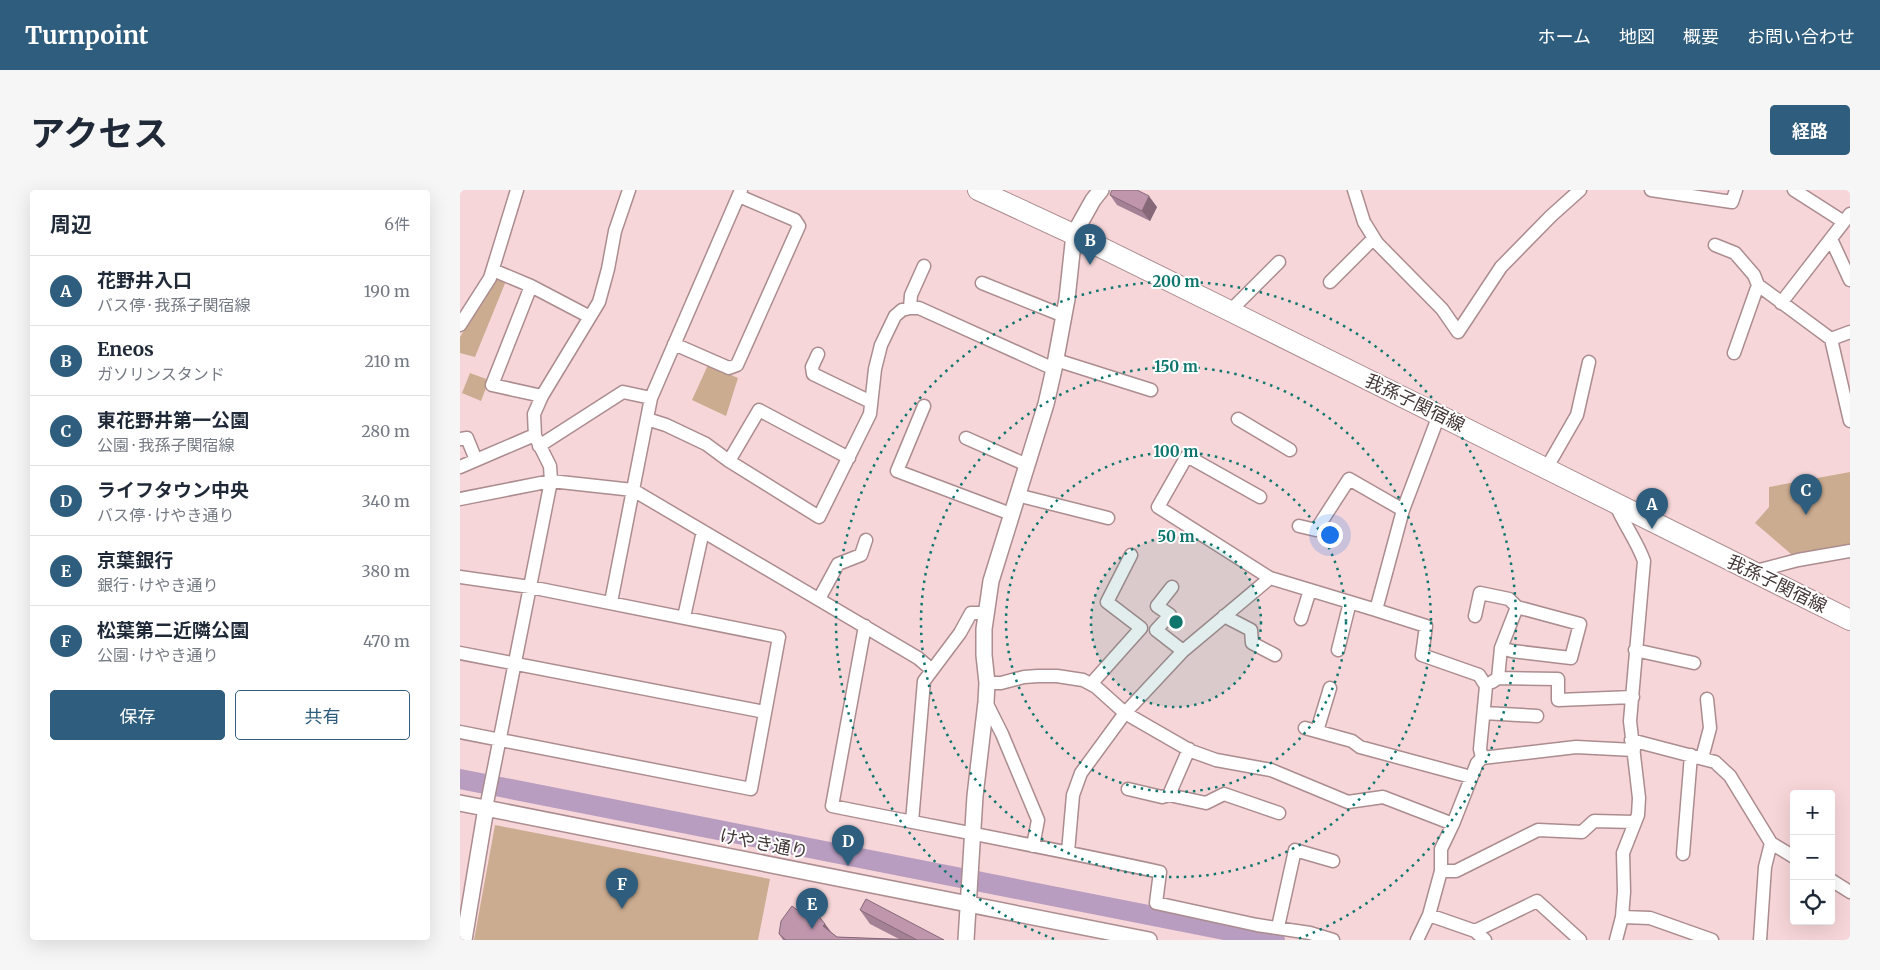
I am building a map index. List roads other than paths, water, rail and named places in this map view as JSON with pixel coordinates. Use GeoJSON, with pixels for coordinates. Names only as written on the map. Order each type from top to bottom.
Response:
{"type":"FeatureCollection","features":[{"type":"Feature","properties":{"kind":"main road","name":"我孫子関宿線"},"geometry":{"type":"LineString","coordinates":[[978,190],[1074,234],[1850,620]]}},
{"type":"Feature","properties":{"kind":"street"},"geometry":{"type":"LineString","coordinates":[[460,325],[490,278],[517,190]]}},
{"type":"Feature","properties":{"kind":"street"},"geometry":{"type":"LineString","coordinates":[[464,940],[486,808],[551,480],[550,466],[537,441],[534,414],[542,396],[599,302],[615,232],[629,190]]}},
{"type":"Feature","properties":{"kind":"street"},"geometry":{"type":"LineString","coordinates":[[966,940],[975,796],[986,702],[987,683],[984,656],[986,613],[991,581],[1046,404],[1064,316],[1074,234],[1093,200],[1101,190]]}},
{"type":"Feature","properties":{"kind":"street"},"geometry":{"type":"LineString","coordinates":[[1354,190],[1364,222],[1374,238],[1386,254],[1442,309],[1458,332],[1501,267],[1551,216],[1580,190]]}},
{"type":"Feature","properties":{"kind":"street"},"geometry":{"type":"LineString","coordinates":[[1651,190],[1732,202],[1736,190]]}},
{"type":"Feature","properties":{"kind":"street"},"geometry":{"type":"LineString","coordinates":[[1782,303],[1847,218],[1794,190]]}},
{"type":"Feature","properties":{"kind":"street"},"geometry":{"type":"LineString","coordinates":[[611,602],[651,398],[674,344],[740,193],[796,220],[799,226],[737,365],[729,368],[674,344]]}},
{"type":"Feature","properties":{"kind":"street"},"geometry":{"type":"LineString","coordinates":[[1330,282],[1374,238]]}},
{"type":"Feature","properties":{"kind":"street"},"geometry":{"type":"LineString","coordinates":[[1830,239],[1850,280]]}},
{"type":"Feature","properties":{"kind":"street"},"geometry":{"type":"LineString","coordinates":[[1715,245],[1734,253],[1754,275],[1758,285],[1831,339],[1850,421]]}},
{"type":"Feature","properties":{"kind":"street"},"geometry":{"type":"LineString","coordinates":[[1230,311],[1279,262]]}},
{"type":"Feature","properties":{"kind":"street"},"geometry":{"type":"LineString","coordinates":[[910,308],[911,295],[924,266]]}},
{"type":"Feature","properties":{"kind":"street"},"geometry":{"type":"LineString","coordinates":[[493,270],[531,286],[590,317]]}},
{"type":"Feature","properties":{"kind":"street"},"geometry":{"type":"LineString","coordinates":[[982,283],[1064,316]]}},
{"type":"Feature","properties":{"kind":"street"},"geometry":{"type":"LineString","coordinates":[[1734,352],[1758,285]]}},
{"type":"Feature","properties":{"kind":"street"},"geometry":{"type":"LineString","coordinates":[[531,286],[492,385],[542,396]]}},
{"type":"Feature","properties":{"kind":"street"},"geometry":{"type":"LineString","coordinates":[[647,419],[666,425],[706,444],[729,462],[819,518],[870,414],[875,369],[881,345],[895,316],[902,310],[919,308],[1055,365],[1151,390]]}},
{"type":"Feature","properties":{"kind":"street"},"geometry":{"type":"LineString","coordinates":[[1831,339],[1850,332]]}},
{"type":"Feature","properties":{"kind":"street"},"geometry":{"type":"LineString","coordinates":[[818,354],[812,367],[813,374],[871,402]]}},
{"type":"Feature","properties":{"kind":"street"},"geometry":{"type":"LineString","coordinates":[[1546,469],[1577,416],[1589,362]]}},
{"type":"Feature","properties":{"kind":"street"},"geometry":{"type":"LineString","coordinates":[[460,467],[476,460],[537,441],[623,392],[651,398]]}},
{"type":"Feature","properties":{"kind":"street"},"geometry":{"type":"LineString","coordinates":[[924,406],[898,472],[1011,514]]}},
{"type":"Feature","properties":{"kind":"street"},"geometry":{"type":"LineString","coordinates":[[729,462],[759,410],[849,458]]}},
{"type":"Feature","properties":{"kind":"street"},"geometry":{"type":"LineString","coordinates":[[1376,610],[1403,510],[1439,414]]}},
{"type":"Feature","properties":{"kind":"street"},"geometry":{"type":"LineString","coordinates":[[1238,419],[1290,450]]}},
{"type":"Feature","properties":{"kind":"street"},"geometry":{"type":"LineString","coordinates":[[460,439],[467,438],[476,460]]}},
{"type":"Feature","properties":{"kind":"street"},"geometry":{"type":"LineString","coordinates":[[966,438],[1026,465]]}},
{"type":"Feature","properties":{"kind":"street"},"geometry":{"type":"LineString","coordinates":[[1260,497],[1187,456],[1158,507],[1270,578],[1426,626],[1422,655],[1479,675],[1486,686],[1480,749],[1482,758]]}},
{"type":"Feature","properties":{"kind":"street"},"geometry":{"type":"LineString","coordinates":[[1299,526],[1316,530],[1349,479],[1403,510]]}},
{"type":"Feature","properties":{"kind":"street"},"geometry":{"type":"LineString","coordinates":[[460,499],[551,480],[633,490],[865,626],[918,658],[932,670]]}},
{"type":"Feature","properties":{"kind":"street"},"geometry":{"type":"LineString","coordinates":[[1017,495],[1108,518]]}},
{"type":"Feature","properties":{"kind":"street"},"geometry":{"type":"LineString","coordinates":[[1615,503],[1644,561],[1630,721],[1639,798],[1638,815],[1623,853],[1624,892],[1622,917],[1616,940]]}},
{"type":"Feature","properties":{"kind":"street"},"geometry":{"type":"LineString","coordinates":[[684,617],[703,531]]}},
{"type":"Feature","properties":{"kind":"street"},"geometry":{"type":"LineString","coordinates":[[819,599],[838,564],[861,555],[866,540]]}},
{"type":"Feature","properties":{"kind":"street"},"geometry":{"type":"LineString","coordinates":[[1752,572],[1798,560],[1850,551]]}},
{"type":"Feature","properties":{"kind":"street"},"geometry":{"type":"LineString","coordinates":[[1091,684],[1141,628],[1107,602],[1131,555]]}},
{"type":"Feature","properties":{"kind":"street"},"geometry":{"type":"LineString","coordinates":[[460,577],[530,587],[611,602],[779,637],[751,789],[460,732]]}},
{"type":"Feature","properties":{"kind":"street"},"geometry":{"type":"LineString","coordinates":[[1068,852],[1074,795],[1081,773],[1125,713],[1183,651],[1270,578]]}},
{"type":"Feature","properties":{"kind":"street"},"geometry":{"type":"LineString","coordinates":[[1172,587],[1157,606],[1170,615],[1156,630],[1183,651]]}},
{"type":"Feature","properties":{"kind":"street"},"geometry":{"type":"LineString","coordinates":[[1300,619],[1310,590]]}},
{"type":"Feature","properties":{"kind":"street"},"geometry":{"type":"LineString","coordinates":[[1475,616],[1480,594],[1509,599],[1516,607],[1580,624],[1570,658],[1501,648]]}},
{"type":"Feature","properties":{"kind":"street"},"geometry":{"type":"LineString","coordinates":[[1338,650],[1350,602]]}},
{"type":"Feature","properties":{"kind":"street"},"geometry":{"type":"LineString","coordinates":[[1498,678],[1501,648],[1516,607]]}},
{"type":"Feature","properties":{"kind":"street"},"geometry":{"type":"LineString","coordinates":[[912,822],[924,681],[960,633],[971,613],[986,613]]}},
{"type":"Feature","properties":{"kind":"street"},"geometry":{"type":"LineString","coordinates":[[1224,616],[1251,630],[1252,643],[1275,654]]}},
{"type":"Feature","properties":{"kind":"street"},"geometry":{"type":"LineString","coordinates":[[865,626],[832,806],[1160,872],[1156,903],[1333,940]]}},
{"type":"Feature","properties":{"kind":"street"},"geometry":{"type":"LineString","coordinates":[[1635,650],[1694,663]]}},
{"type":"Feature","properties":{"kind":"street"},"geometry":{"type":"LineString","coordinates":[[460,653],[765,712]]}},
{"type":"Feature","properties":{"kind":"street"},"geometry":{"type":"LineString","coordinates":[[987,683],[1001,683],[1024,677],[1057,676],[1082,680],[1096,687],[1125,713],[1188,749],[1216,760],[1271,770],[1348,802],[1383,798],[1454,824]]}},
{"type":"Feature","properties":{"kind":"street"},"geometry":{"type":"LineString","coordinates":[[1486,686],[1498,678],[1558,679],[1558,700],[1633,697]]}},
{"type":"Feature","properties":{"kind":"street"},"geometry":{"type":"LineString","coordinates":[[1330,688],[1311,730],[1352,742],[1360,747],[1471,777]]}},
{"type":"Feature","properties":{"kind":"street"},"geometry":{"type":"LineString","coordinates":[[1683,854],[1696,756],[1710,728],[1707,699]]}},
{"type":"Feature","properties":{"kind":"street"},"geometry":{"type":"LineString","coordinates":[[986,702],[1002,734],[1038,820],[1033,846]]}},
{"type":"Feature","properties":{"kind":"street"},"geometry":{"type":"LineString","coordinates":[[1484,713],[1537,716]]}},
{"type":"Feature","properties":{"kind":"street"},"geometry":{"type":"LineString","coordinates":[[1417,940],[1429,915],[1442,871],[1441,849],[1454,824],[1477,763],[1482,758],[1576,747],[1632,745],[1696,756],[1715,762],[1730,776],[1771,844],[1790,855]]}},
{"type":"Feature","properties":{"kind":"street"},"geometry":{"type":"LineString","coordinates":[[1169,795],[1188,749]]}},
{"type":"Feature","properties":{"kind":"street"},"geometry":{"type":"LineString","coordinates":[[1128,789],[1206,803],[1224,794],[1280,813]]}},
{"type":"Feature","properties":{"kind":"street","name":"けやき通り"},"geometry":{"type":"LineString","coordinates":[[460,803],[968,896],[1149,940]]}},
{"type":"Feature","properties":{"kind":"street"},"geometry":{"type":"LineString","coordinates":[[1442,871],[1456,871],[1538,830],[1582,832],[1594,821],[1634,822]]}},
{"type":"Feature","properties":{"kind":"street"},"geometry":{"type":"LineString","coordinates":[[1760,940],[1765,867],[1771,844]]}},
{"type":"Feature","properties":{"kind":"street"},"geometry":{"type":"LineString","coordinates":[[1278,927],[1295,850],[1334,861]]}},
{"type":"Feature","properties":{"kind":"street"},"geometry":{"type":"LineString","coordinates":[[1835,883],[1850,892]]}},
{"type":"Feature","properties":{"kind":"street"},"geometry":{"type":"LineString","coordinates":[[1475,930],[1537,901],[1580,940]]}},
{"type":"Feature","properties":{"kind":"street"},"geometry":{"type":"LineString","coordinates":[[1429,915],[1475,930],[1485,940]]}},
{"type":"Feature","properties":{"kind":"street"},"geometry":{"type":"LineString","coordinates":[[1622,917],[1650,918],[1712,940]]}},
{"type":"Feature","properties":{"kind":"waterway"},"geometry":{"type":"LineString","coordinates":[[460,779],[1275,940]]}},
{"type":"Feature","properties":{"kind":"place","name":"Eneos"},"geometry":{"type":"Point","coordinates":[1090,265]}},
{"type":"Feature","properties":{"kind":"place","name":"東花野井第一公園"},"geometry":{"type":"Point","coordinates":[1806,515]}},
{"type":"Feature","properties":{"kind":"place","name":"花野井入口"},"geometry":{"type":"Point","coordinates":[1652,529]}},
{"type":"Feature","properties":{"kind":"place","name":"ライフタウン中央"},"geometry":{"type":"Point","coordinates":[848,866]}},
{"type":"Feature","properties":{"kind":"place","name":"松葉第二近隣公園"},"geometry":{"type":"Point","coordinates":[622,909]}},
{"type":"Feature","properties":{"kind":"place","name":"京葉銀行"},"geometry":{"type":"Point","coordinates":[812,929]}}]}
